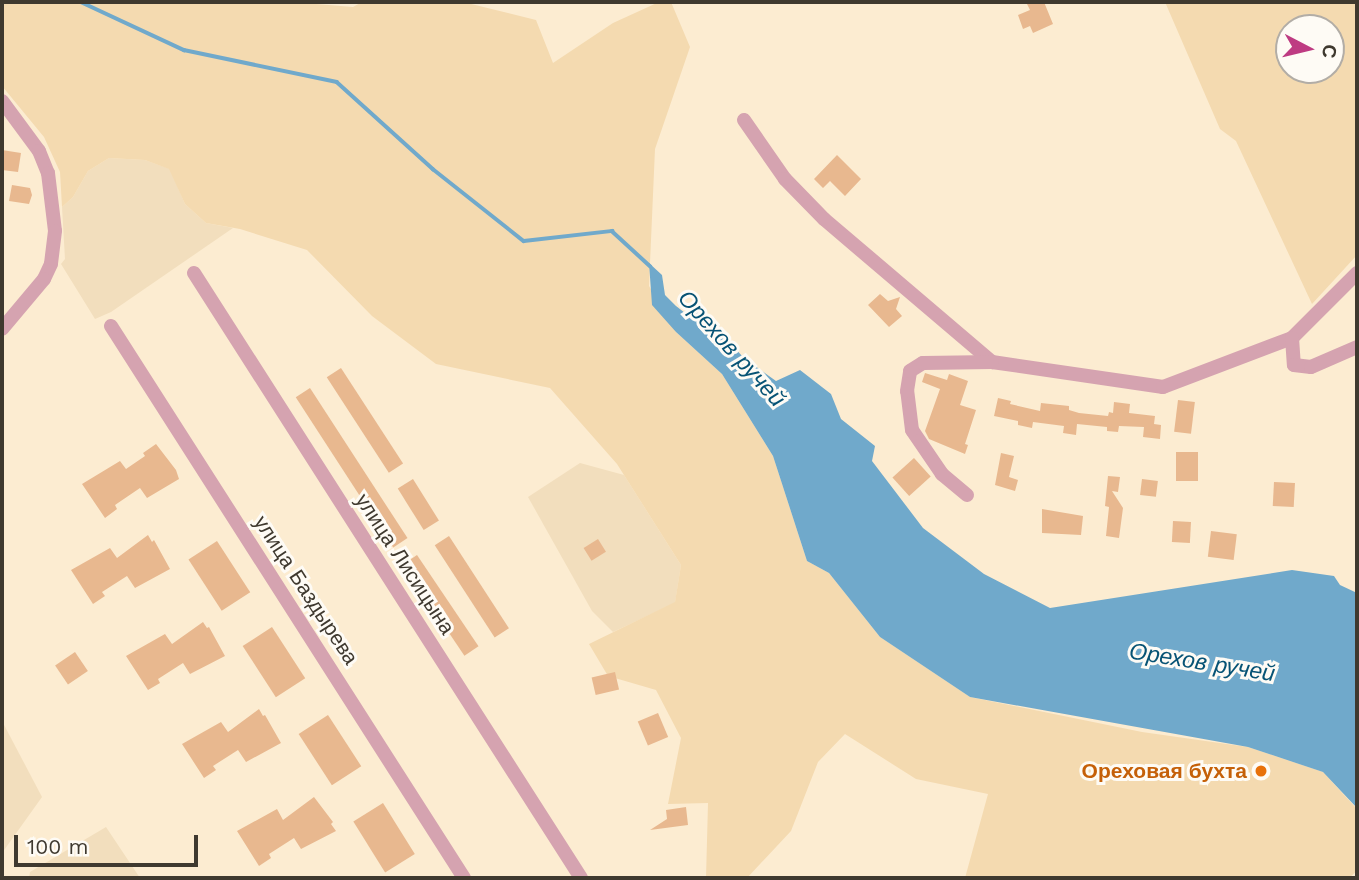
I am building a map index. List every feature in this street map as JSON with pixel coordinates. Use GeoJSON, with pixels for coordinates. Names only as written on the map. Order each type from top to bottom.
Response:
{"type":"FeatureCollection","features":[{"type":"Feature","properties":{"kind":"street"},"geometry":{"type":"LineString","coordinates":[[2,102],[39,151],[48,173],[55,231],[51,264],[44,279],[2,328]]}},
{"type":"Feature","properties":{"kind":"street"},"geometry":{"type":"LineString","coordinates":[[744,120],[785,179],[824,219],[992,362]]}},
{"type":"Feature","properties":{"kind":"street","name":"улица Лисицына"},"geometry":{"type":"LineString","coordinates":[[194,273],[580,878]]}},
{"type":"Feature","properties":{"kind":"street"},"geometry":{"type":"LineString","coordinates":[[967,495],[942,474],[912,430],[907,391],[910,371],[914,365],[992,362],[1163,387],[1292,338],[1357,273]]}},
{"type":"Feature","properties":{"kind":"street","name":"улица Баздырева"},"geometry":{"type":"LineString","coordinates":[[111,326],[464,878]]}},
{"type":"Feature","properties":{"kind":"street"},"geometry":{"type":"LineString","coordinates":[[1292,338],[1294,365],[1311,367],[1357,347]]}},
{"type":"Feature","properties":{"kind":"shaded area"},"geometry":{"type":"Polygon","coordinates":[[[2,2],[292,2],[353,7],[362,2],[463,2],[536,20],[553,63],[613,23],[659,2],[671,2],[690,47],[655,149],[649,286],[676,332],[722,374],[773,456],[807,561],[829,573],[880,637],[970,697],[1142,732],[1248,747],[1323,772],[1357,809],[1357,871],[1349,878],[965,878],[988,794],[916,779],[845,734],[818,762],[791,831],[747,878],[706,878],[708,803],[668,804],[681,738],[656,690],[608,676],[589,644],[675,602],[681,565],[617,464],[550,388],[436,364],[372,316],[307,250],[240,229],[206,223],[185,204],[169,169],[145,160],[109,158],[88,171],[73,197],[62,207],[60,172],[44,137],[2,86],[2,2]]]}},
{"type":"Feature","properties":{"kind":"shaded area"},"geometry":{"type":"Polygon","coordinates":[[[1165,2],[1357,2],[1357,255],[1312,304],[1236,141],[1220,129],[1165,2]]]}},
{"type":"Feature","properties":{"kind":"shaded area"},"geometry":{"type":"Polygon","coordinates":[[[109,158],[145,160],[170,169],[185,204],[206,223],[233,228],[111,312],[95,319],[61,264],[65,259],[62,207],[73,197],[88,171],[109,158]]]}},
{"type":"Feature","properties":{"kind":"shaded area"},"geometry":{"type":"Polygon","coordinates":[[[580,463],[624,475],[681,565],[675,603],[613,632],[592,611],[528,497],[580,463]]]}},
{"type":"Feature","properties":{"kind":"shaded area"},"geometry":{"type":"Polygon","coordinates":[[[2,721],[42,797],[2,853],[2,721]]]}},
{"type":"Feature","properties":{"kind":"shaded area"},"geometry":{"type":"Polygon","coordinates":[[[106,827],[140,878],[29,878],[30,872],[106,827]]]}},
{"type":"Feature","properties":{"kind":"water"},"geometry":{"type":"Polygon","coordinates":[[[649,263],[662,275],[665,295],[676,306],[685,313],[699,310],[744,358],[776,381],[800,370],[831,394],[841,419],[875,446],[872,461],[923,528],[984,574],[1050,608],[1292,570],[1334,576],[1340,585],[1357,593],[1357,808],[1323,772],[1248,747],[970,697],[880,637],[829,573],[807,561],[773,456],[722,374],[676,332],[652,305],[649,263]]]}},
{"type":"Feature","properties":{"kind":"building"},"geometry":{"type":"Polygon","coordinates":[[[1026,2],[1044,2],[1053,24],[1033,33],[1030,26],[1023,29],[1018,15],[1030,10],[1026,2]]]}},
{"type":"Feature","properties":{"kind":"building"},"geometry":{"type":"Polygon","coordinates":[[[2,150],[21,153],[18,172],[2,170],[2,150]]]}},
{"type":"Feature","properties":{"kind":"building"},"geometry":{"type":"Polygon","coordinates":[[[837,155],[861,179],[845,196],[830,181],[823,188],[814,179],[837,155]]]}},
{"type":"Feature","properties":{"kind":"building"},"geometry":{"type":"Polygon","coordinates":[[[12,185],[30,188],[32,195],[29,204],[9,201],[12,185]]]}},
{"type":"Feature","properties":{"kind":"building"},"geometry":{"type":"Polygon","coordinates":[[[880,294],[888,301],[900,297],[896,309],[902,316],[889,327],[868,305],[880,294]]]}},
{"type":"Feature","properties":{"kind":"building"},"geometry":{"type":"Polygon","coordinates":[[[341,368],[403,464],[389,473],[327,377],[341,368]]]}},
{"type":"Feature","properties":{"kind":"building"},"geometry":{"type":"Polygon","coordinates":[[[925,373],[947,380],[949,374],[968,381],[960,405],[976,410],[965,444],[968,445],[965,454],[929,439],[925,431],[940,389],[922,382],[925,373]]]}},
{"type":"Feature","properties":{"kind":"building"},"geometry":{"type":"Polygon","coordinates":[[[310,388],[407,538],[393,547],[296,397],[310,388]]]}},
{"type":"Feature","properties":{"kind":"building"},"geometry":{"type":"Polygon","coordinates":[[[998,398],[1011,401],[1010,404],[1040,411],[1041,403],[1069,406],[1069,410],[1079,413],[1108,416],[1109,412],[1113,413],[1114,402],[1130,404],[1129,413],[1155,416],[1154,424],[1161,425],[1160,439],[1143,437],[1144,427],[1119,426],[1118,432],[1107,431],[1107,427],[1077,424],[1076,435],[1063,433],[1064,426],[1033,422],[1032,428],[1018,425],[1018,421],[994,416],[998,398]]]}},
{"type":"Feature","properties":{"kind":"building"},"geometry":{"type":"Polygon","coordinates":[[[1178,400],[1195,402],[1191,434],[1174,432],[1178,400]]]}},
{"type":"Feature","properties":{"kind":"building"},"geometry":{"type":"Polygon","coordinates":[[[156,444],[176,470],[179,479],[147,498],[140,488],[115,505],[117,509],[105,518],[82,484],[120,461],[126,469],[145,456],[143,453],[156,444]]]}},
{"type":"Feature","properties":{"kind":"building"},"geometry":{"type":"Polygon","coordinates":[[[1176,452],[1198,452],[1198,481],[1176,481],[1176,452]]]}},
{"type":"Feature","properties":{"kind":"building"},"geometry":{"type":"Polygon","coordinates":[[[1001,453],[1014,456],[1009,477],[1018,480],[1015,491],[995,485],[1001,453]]]}},
{"type":"Feature","properties":{"kind":"building"},"geometry":{"type":"Polygon","coordinates":[[[914,458],[931,477],[909,496],[892,477],[914,458]]]}},
{"type":"Feature","properties":{"kind":"building"},"geometry":{"type":"Polygon","coordinates":[[[1108,476],[1120,477],[1118,492],[1112,491],[1123,508],[1119,538],[1106,536],[1108,476]]]}},
{"type":"Feature","properties":{"kind":"building"},"geometry":{"type":"Polygon","coordinates":[[[413,479],[439,521],[424,530],[398,489],[413,479]]]}},
{"type":"Feature","properties":{"kind":"building"},"geometry":{"type":"Polygon","coordinates":[[[1142,479],[1158,481],[1156,497],[1140,495],[1142,479]]]}},
{"type":"Feature","properties":{"kind":"building"},"geometry":{"type":"Polygon","coordinates":[[[1274,482],[1295,483],[1294,507],[1273,506],[1274,482]]]}},
{"type":"Feature","properties":{"kind":"building"},"geometry":{"type":"Polygon","coordinates":[[[1042,509],[1083,516],[1081,535],[1042,533],[1042,509]]]}},
{"type":"Feature","properties":{"kind":"building"},"geometry":{"type":"Polygon","coordinates":[[[1173,521],[1191,522],[1190,543],[1172,542],[1173,521]]]}},
{"type":"Feature","properties":{"kind":"building"},"geometry":{"type":"Polygon","coordinates":[[[1211,531],[1237,534],[1234,560],[1208,557],[1211,531]]]}},
{"type":"Feature","properties":{"kind":"building"},"geometry":{"type":"Polygon","coordinates":[[[148,535],[152,542],[154,540],[170,569],[135,588],[127,576],[102,592],[105,596],[93,604],[71,570],[110,548],[117,558],[148,535]]]}},
{"type":"Feature","properties":{"kind":"building"},"geometry":{"type":"Polygon","coordinates":[[[449,536],[509,628],[495,638],[435,545],[449,536]]]}},
{"type":"Feature","properties":{"kind":"building"},"geometry":{"type":"Polygon","coordinates":[[[598,539],[606,552],[592,561],[584,548],[598,539]]]}},
{"type":"Feature","properties":{"kind":"building"},"geometry":{"type":"Polygon","coordinates":[[[217,541],[250,592],[222,611],[188,560],[217,541]]]}},
{"type":"Feature","properties":{"kind":"building"},"geometry":{"type":"Polygon","coordinates":[[[417,555],[479,646],[464,656],[403,565],[417,555]]]}},
{"type":"Feature","properties":{"kind":"building"},"geometry":{"type":"Polygon","coordinates":[[[203,622],[209,627],[225,656],[190,674],[183,663],[158,679],[160,683],[148,690],[126,656],[165,634],[172,644],[203,622]]]}},
{"type":"Feature","properties":{"kind":"building"},"geometry":{"type":"Polygon","coordinates":[[[272,627],[305,678],[276,697],[243,646],[272,627]]]}},
{"type":"Feature","properties":{"kind":"building"},"geometry":{"type":"Polygon","coordinates":[[[75,652],[88,671],[68,684],[55,665],[75,652]]]}},
{"type":"Feature","properties":{"kind":"building"},"geometry":{"type":"Polygon","coordinates":[[[615,672],[619,690],[596,695],[592,677],[615,672]]]}},
{"type":"Feature","properties":{"kind":"building"},"geometry":{"type":"Polygon","coordinates":[[[259,709],[281,743],[246,762],[238,750],[213,766],[216,770],[204,778],[182,744],[221,722],[228,732],[259,709]]]}},
{"type":"Feature","properties":{"kind":"building"},"geometry":{"type":"Polygon","coordinates":[[[658,713],[668,737],[648,746],[638,722],[658,713]]]}},
{"type":"Feature","properties":{"kind":"building"},"geometry":{"type":"Polygon","coordinates":[[[328,715],[361,766],[332,785],[299,734],[328,715]]]}},
{"type":"Feature","properties":{"kind":"building"},"geometry":{"type":"Polygon","coordinates":[[[314,797],[333,822],[331,824],[336,831],[301,849],[294,838],[269,854],[271,858],[259,866],[237,831],[277,809],[283,820],[314,797]]]}},
{"type":"Feature","properties":{"kind":"building"},"geometry":{"type":"Polygon","coordinates":[[[383,803],[415,854],[385,872],[353,822],[383,803]]]}},
{"type":"Feature","properties":{"kind":"building"},"geometry":{"type":"Polygon","coordinates":[[[686,807],[688,825],[650,830],[667,819],[666,810],[686,807]]]}},
{"type":"Feature","properties":{"kind":"waterway","name":"Орехов ручей"},"geometry":{"type":"LineString","coordinates":[[81,2],[184,50],[337,82],[433,169],[524,241],[612,231],[650,266]]}},
{"type":"Feature","properties":{"kind":"place","name":"Ореховая бухта"},"geometry":{"type":"Point","coordinates":[1261,771]}}]}
